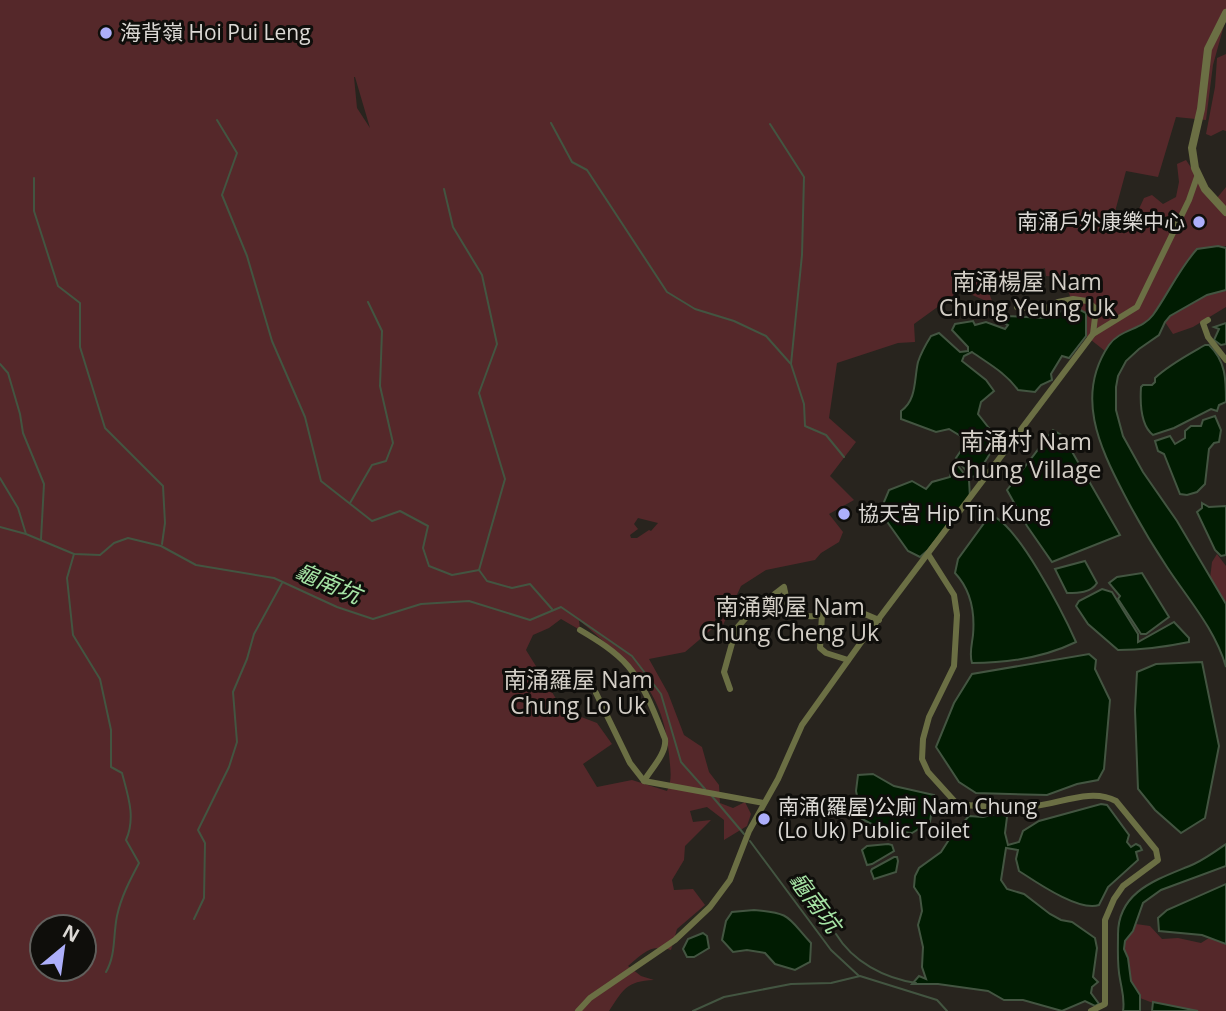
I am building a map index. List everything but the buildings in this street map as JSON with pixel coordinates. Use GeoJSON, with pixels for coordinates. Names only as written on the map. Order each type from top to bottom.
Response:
{"type":"FeatureCollection","features":[{"type":"Feature","properties":{"kind":"street"},"geometry":{"type":"LineString","coordinates":[[1226,13],[1211,40],[1206,57],[1201,108],[1192,148],[1198,174],[1205,189],[1226,212]]}},
{"type":"Feature","properties":{"kind":"street"},"geometry":{"type":"LineString","coordinates":[[578,1011],[590,998],[675,940],[710,908],[730,880],[749,831],[778,779],[802,725],[1093,334],[1137,307],[1189,200],[1198,174]]}},
{"type":"Feature","properties":{"kind":"street"},"geometry":{"type":"LineString","coordinates":[[1017,307],[1042,310],[1058,302],[1073,299],[1087,301],[1096,309],[1093,334]]}},
{"type":"Feature","properties":{"kind":"street"},"geometry":{"type":"LineString","coordinates":[[1208,320],[1203,323],[1208,337],[1226,360]]}},
{"type":"Feature","properties":{"kind":"street"},"geometry":{"type":"LineString","coordinates":[[928,554],[954,595],[957,615],[954,666],[929,717],[923,739],[922,759],[928,772],[957,804],[1034,806],[1098,795],[1110,797],[1156,850],[1158,860],[1124,886],[1114,899],[1105,920],[1105,1004],[1091,1011]]}},
{"type":"Feature","properties":{"kind":"street"},"geometry":{"type":"LineString","coordinates":[[730,689],[724,672],[736,629],[750,613],[784,587],[788,607],[799,615],[819,617],[841,604],[879,620]]}},
{"type":"Feature","properties":{"kind":"street"},"geometry":{"type":"LineString","coordinates":[[822,615],[820,648],[826,653],[848,660]]}},
{"type":"Feature","properties":{"kind":"street"},"geometry":{"type":"LineString","coordinates":[[580,630],[628,666],[647,696],[665,738],[666,744],[644,781]]}},
{"type":"Feature","properties":{"kind":"street"},"geometry":{"type":"LineString","coordinates":[[596,693],[630,763],[644,781],[764,803]]}},
{"type":"Feature","properties":{"kind":"shaded area"},"geometry":{"type":"Polygon","coordinates":[[[0,0],[1226,0],[1226,18],[1213,65],[1206,120],[1176,117],[1158,177],[1126,171],[1113,219],[1133,222],[1144,198],[1152,195],[1163,204],[1176,197],[1179,182],[1177,164],[1186,160],[1217,198],[1226,187],[1226,246],[1197,249],[1150,319],[1112,341],[1105,351],[1086,336],[1085,312],[1073,306],[1064,277],[1046,276],[1045,268],[985,283],[998,316],[994,319],[985,306],[986,301],[961,290],[914,324],[915,342],[898,343],[837,363],[829,418],[856,442],[830,476],[854,500],[829,514],[843,532],[839,542],[815,560],[766,570],[741,586],[723,625],[717,615],[712,629],[685,652],[649,659],[668,693],[684,735],[702,747],[709,772],[719,785],[720,803],[733,808],[745,802],[751,814],[747,826],[724,840],[724,820],[707,807],[690,811],[693,822],[711,820],[685,846],[684,860],[672,880],[674,890],[693,889],[705,905],[677,929],[671,950],[652,949],[628,966],[641,976],[654,980],[637,982],[626,988],[609,1011],[0,1011],[0,0]],[[355,77],[357,108],[370,128],[355,77]],[[638,518],[634,524],[638,529],[630,535],[631,538],[651,531],[658,523],[638,518]],[[561,619],[533,635],[526,650],[563,710],[597,723],[612,744],[583,764],[597,787],[632,780],[667,791],[671,773],[669,754],[665,730],[651,693],[627,663],[579,620],[580,630],[561,619]]]}},
{"type":"Feature","properties":{"kind":"shaded area"},"geometry":{"type":"Polygon","coordinates":[[[1226,54],[1226,131],[1211,136],[1206,134],[1215,87],[1217,58],[1226,54]]]}},
{"type":"Feature","properties":{"kind":"shaded area"},"geometry":{"type":"Polygon","coordinates":[[[1218,246],[1226,248],[1226,290],[1207,295],[1170,316],[1159,335],[1126,361],[1118,376],[1116,410],[1123,436],[1143,472],[1177,521],[1226,604],[1226,667],[1208,627],[1155,549],[1115,476],[1099,439],[1092,401],[1093,383],[1109,345],[1153,315],[1197,249],[1218,246]]]}},
{"type":"Feature","properties":{"kind":"shaded area"},"geometry":{"type":"Polygon","coordinates":[[[1226,290],[1226,307],[1193,327],[1173,334],[1165,322],[1193,302],[1226,290]]]}},
{"type":"Feature","properties":{"kind":"shaded area"},"geometry":{"type":"Polygon","coordinates":[[[1073,306],[1086,313],[1086,336],[1069,358],[1062,356],[1051,374],[1052,380],[1041,385],[1035,392],[1018,390],[1003,374],[972,352],[964,356],[962,361],[986,380],[994,391],[981,402],[978,414],[992,432],[991,452],[976,476],[971,477],[956,458],[964,446],[962,437],[949,429],[936,432],[901,419],[901,411],[910,401],[914,389],[919,359],[931,336],[939,333],[960,352],[968,351],[968,347],[952,330],[955,324],[973,321],[975,325],[986,322],[1005,329],[1008,325],[995,318],[1052,317],[1055,309],[1059,312],[1073,306]]]}},
{"type":"Feature","properties":{"kind":"shaded area"},"geometry":{"type":"Polygon","coordinates":[[[1226,323],[1226,344],[1221,345],[1214,340],[1219,329],[1214,327],[1226,323]]]}},
{"type":"Feature","properties":{"kind":"shaded area"},"geometry":{"type":"Polygon","coordinates":[[[1205,345],[1215,351],[1222,364],[1226,402],[1219,405],[1217,411],[1211,409],[1174,428],[1153,435],[1143,420],[1141,387],[1152,385],[1155,378],[1167,368],[1205,345]]]}},
{"type":"Feature","properties":{"kind":"shaded area"},"geometry":{"type":"Polygon","coordinates":[[[1215,416],[1221,430],[1219,442],[1209,449],[1205,484],[1197,492],[1180,494],[1164,454],[1158,451],[1155,441],[1170,436],[1175,444],[1185,438],[1185,431],[1191,426],[1201,426],[1203,420],[1215,416]]]}},
{"type":"Feature","properties":{"kind":"shaded area"},"geometry":{"type":"Polygon","coordinates":[[[1053,430],[1063,436],[1120,535],[1052,562],[1027,526],[1007,490],[1053,430]]]}},
{"type":"Feature","properties":{"kind":"shaded area"},"geometry":{"type":"Polygon","coordinates":[[[952,466],[958,466],[969,480],[970,498],[920,557],[908,551],[883,516],[884,502],[889,490],[912,481],[926,489],[932,482],[950,477],[952,466]]]}},
{"type":"Feature","properties":{"kind":"shaded area"},"geometry":{"type":"Polygon","coordinates":[[[1202,503],[1209,507],[1226,506],[1226,555],[1221,556],[1215,550],[1197,512],[1202,508],[1202,503]]]}},
{"type":"Feature","properties":{"kind":"shaded area"},"geometry":{"type":"Polygon","coordinates":[[[990,515],[1001,521],[1026,551],[1051,592],[1076,642],[1026,658],[972,663],[972,610],[965,587],[955,573],[958,559],[990,515]]]}},
{"type":"Feature","properties":{"kind":"shaded area"},"geometry":{"type":"Polygon","coordinates":[[[1217,554],[1226,566],[1226,604],[1210,579],[1212,562],[1217,554]]]}},
{"type":"Feature","properties":{"kind":"shaded area"},"geometry":{"type":"Polygon","coordinates":[[[1085,561],[1097,583],[1088,591],[1067,593],[1055,569],[1085,561]]]}},
{"type":"Feature","properties":{"kind":"shaded area"},"geometry":{"type":"Polygon","coordinates":[[[1142,573],[1169,617],[1146,634],[1141,634],[1118,599],[1120,596],[1109,583],[1117,577],[1142,573]]]}},
{"type":"Feature","properties":{"kind":"shaded area"},"geometry":{"type":"Polygon","coordinates":[[[1102,589],[1112,592],[1138,634],[1138,642],[1174,622],[1189,638],[1189,642],[1118,650],[1088,624],[1076,606],[1079,601],[1102,589]]]}},
{"type":"Feature","properties":{"kind":"shaded area"},"geometry":{"type":"Polygon","coordinates":[[[1089,654],[1096,660],[1095,669],[1110,700],[1104,769],[1098,780],[1047,795],[976,793],[959,782],[936,747],[954,703],[972,674],[1089,654]]]}},
{"type":"Feature","properties":{"kind":"shaded area"},"geometry":{"type":"Polygon","coordinates":[[[1202,662],[1219,746],[1205,818],[1181,833],[1155,810],[1138,789],[1135,710],[1137,672],[1156,664],[1202,662]]]}},
{"type":"Feature","properties":{"kind":"shaded area"},"geometry":{"type":"Polygon","coordinates":[[[873,774],[894,786],[934,795],[930,822],[912,833],[883,830],[862,819],[856,791],[858,775],[873,774]]]}},
{"type":"Feature","properties":{"kind":"shaded area"},"geometry":{"type":"Polygon","coordinates":[[[1101,804],[1107,805],[1129,835],[1127,842],[1131,847],[1136,844],[1142,850],[1136,852],[1138,860],[1108,887],[1099,905],[1091,906],[1069,900],[1019,871],[1016,859],[1018,850],[1006,848],[1001,880],[1007,889],[1024,894],[1050,914],[1072,922],[1095,938],[1097,948],[1093,977],[1098,982],[1092,987],[1091,993],[1099,1004],[1095,1006],[1085,1001],[1062,1011],[1023,1000],[1004,1000],[988,991],[938,984],[912,984],[919,976],[926,979],[922,967],[923,947],[918,925],[922,911],[920,896],[914,887],[915,876],[919,868],[941,852],[969,816],[983,817],[1000,813],[1007,817],[1005,833],[1008,845],[1019,842],[1023,831],[1039,821],[1101,804]]]}},
{"type":"Feature","properties":{"kind":"shaded area"},"geometry":{"type":"Polygon","coordinates":[[[1226,844],[1226,866],[1161,890],[1143,903],[1133,931],[1125,941],[1124,949],[1131,981],[1140,995],[1140,1011],[1123,1011],[1118,936],[1125,907],[1132,897],[1154,881],[1198,862],[1226,844]]]}},
{"type":"Feature","properties":{"kind":"shaded area"},"geometry":{"type":"Polygon","coordinates":[[[892,845],[894,851],[867,865],[862,850],[867,846],[892,845]]]}},
{"type":"Feature","properties":{"kind":"shaded area"},"geometry":{"type":"Polygon","coordinates":[[[897,857],[898,861],[896,872],[874,879],[872,869],[897,857]]]}},
{"type":"Feature","properties":{"kind":"shaded area"},"geometry":{"type":"Polygon","coordinates":[[[1226,884],[1226,944],[1202,935],[1159,931],[1158,918],[1167,910],[1226,884]]]}},
{"type":"Feature","properties":{"kind":"shaded area"},"geometry":{"type":"Polygon","coordinates":[[[754,910],[776,913],[788,918],[811,943],[810,962],[795,970],[775,964],[765,953],[747,950],[733,952],[722,940],[726,921],[732,912],[754,910]]]}},
{"type":"Feature","properties":{"kind":"shaded area"},"geometry":{"type":"Polygon","coordinates":[[[1136,924],[1150,926],[1162,939],[1178,938],[1201,943],[1220,931],[1226,940],[1226,1011],[1174,1011],[1140,998],[1131,981],[1128,958],[1124,950],[1125,941],[1136,924]]]}},
{"type":"Feature","properties":{"kind":"shaded area"},"geometry":{"type":"Polygon","coordinates":[[[703,933],[707,936],[709,948],[694,957],[687,957],[683,949],[688,939],[703,933]]]}},
{"type":"Feature","properties":{"kind":"shaded area"},"geometry":{"type":"Polygon","coordinates":[[[1153,1002],[1198,1011],[1152,1011],[1153,1002]]]}},
{"type":"Feature","properties":{"kind":"waterway"},"geometry":{"type":"LineString","coordinates":[[217,120],[237,153],[222,195],[247,256],[272,341],[305,417],[321,481],[372,521],[400,511],[428,526],[423,548],[429,566],[452,575],[479,570],[487,581],[512,588],[530,584],[552,609]]}},
{"type":"Feature","properties":{"kind":"waterway"},"geometry":{"type":"LineString","coordinates":[[551,123],[572,162],[587,170],[667,292],[695,309],[734,321],[766,336],[790,363]]}},
{"type":"Feature","properties":{"kind":"waterway"},"geometry":{"type":"LineString","coordinates":[[770,124],[804,177],[802,255],[791,364],[804,404],[805,426],[826,435],[844,457]]}},
{"type":"Feature","properties":{"kind":"waterway"},"geometry":{"type":"LineString","coordinates":[[34,178],[34,211],[58,286],[80,303],[80,347],[105,428],[163,486],[165,523],[162,544]]}},
{"type":"Feature","properties":{"kind":"waterway"},"geometry":{"type":"LineString","coordinates":[[444,189],[453,227],[482,275],[497,344],[479,393],[505,479],[479,570]]}},
{"type":"Feature","properties":{"kind":"waterway"},"geometry":{"type":"LineString","coordinates":[[350,503],[372,465],[386,461],[393,443],[380,386],[382,331],[368,302]]}},
{"type":"Feature","properties":{"kind":"waterway"},"geometry":{"type":"LineString","coordinates":[[0,364],[8,373],[23,433],[44,484],[41,539]]}},
{"type":"Feature","properties":{"kind":"waterway"},"geometry":{"type":"LineString","coordinates":[[0,478],[18,508],[26,534]]}},
{"type":"Feature","properties":{"kind":"waterway","name":"龜南坑"},"geometry":{"type":"LineString","coordinates":[[0,527],[26,534],[74,554],[100,555],[114,543],[128,538],[161,546],[196,565],[274,578],[337,607],[373,619],[421,604],[469,601],[530,620],[561,607],[632,656],[661,694],[681,762],[705,789]]}},
{"type":"Feature","properties":{"kind":"waterway"},"geometry":{"type":"LineString","coordinates":[[74,554],[67,578],[73,635],[100,679],[111,730],[111,767],[122,773],[130,806],[126,840],[139,863],[119,909],[113,952],[106,972]]}},
{"type":"Feature","properties":{"kind":"waterway"},"geometry":{"type":"LineString","coordinates":[[194,919],[204,898],[205,843],[198,830],[229,767],[237,742],[233,692],[254,634],[282,583]]}},
{"type":"Feature","properties":{"kind":"waterway","name":"龜南坑"},"geometry":{"type":"LineString","coordinates":[[711,795],[744,834]]}},
{"type":"Feature","properties":{"kind":"waterway","name":"龜南坑"},"geometry":{"type":"LineString","coordinates":[[750,841],[831,950],[859,976]]}},
{"type":"Feature","properties":{"kind":"waterway"},"geometry":{"type":"LineString","coordinates":[[836,934],[851,953],[870,967],[892,977],[916,983]]}},
{"type":"Feature","properties":{"kind":"waterway"},"geometry":{"type":"LineString","coordinates":[[693,1011],[724,997],[791,984],[831,983],[860,976],[937,1000],[947,1011]]}},
{"type":"Feature","properties":{"kind":"place","name":"海背嶺 Hoi Pui Leng"},"geometry":{"type":"Point","coordinates":[106,33]}},
{"type":"Feature","properties":{"kind":"place","name":"南涌戶外康樂中心"},"geometry":{"type":"Point","coordinates":[1199,222]}},
{"type":"Feature","properties":{"kind":"place","name":"協天宮 Hip Tin Kung"},"geometry":{"type":"Point","coordinates":[844,514]}},
{"type":"Feature","properties":{"kind":"place","name":"南涌(羅屋)公廁 Nam Chung (Lo Uk) Public Toilet"},"geometry":{"type":"Point","coordinates":[764,819]}},
{"type":"Feature","properties":{"kind":"district","name":"南涌楊屋 Nam Chung Yeung Uk"},"geometry":{"type":"Point","coordinates":[1027,295]}},
{"type":"Feature","properties":{"kind":"district","name":"南涌村 Nam Chung Village"},"geometry":{"type":"Point","coordinates":[1026,456]}},
{"type":"Feature","properties":{"kind":"district","name":"南涌鄭屋 Nam Chung Cheng Uk"},"geometry":{"type":"Point","coordinates":[790,620]}},
{"type":"Feature","properties":{"kind":"district","name":"南涌羅屋 Nam Chung Lo Uk"},"geometry":{"type":"Point","coordinates":[578,693]}}]}
